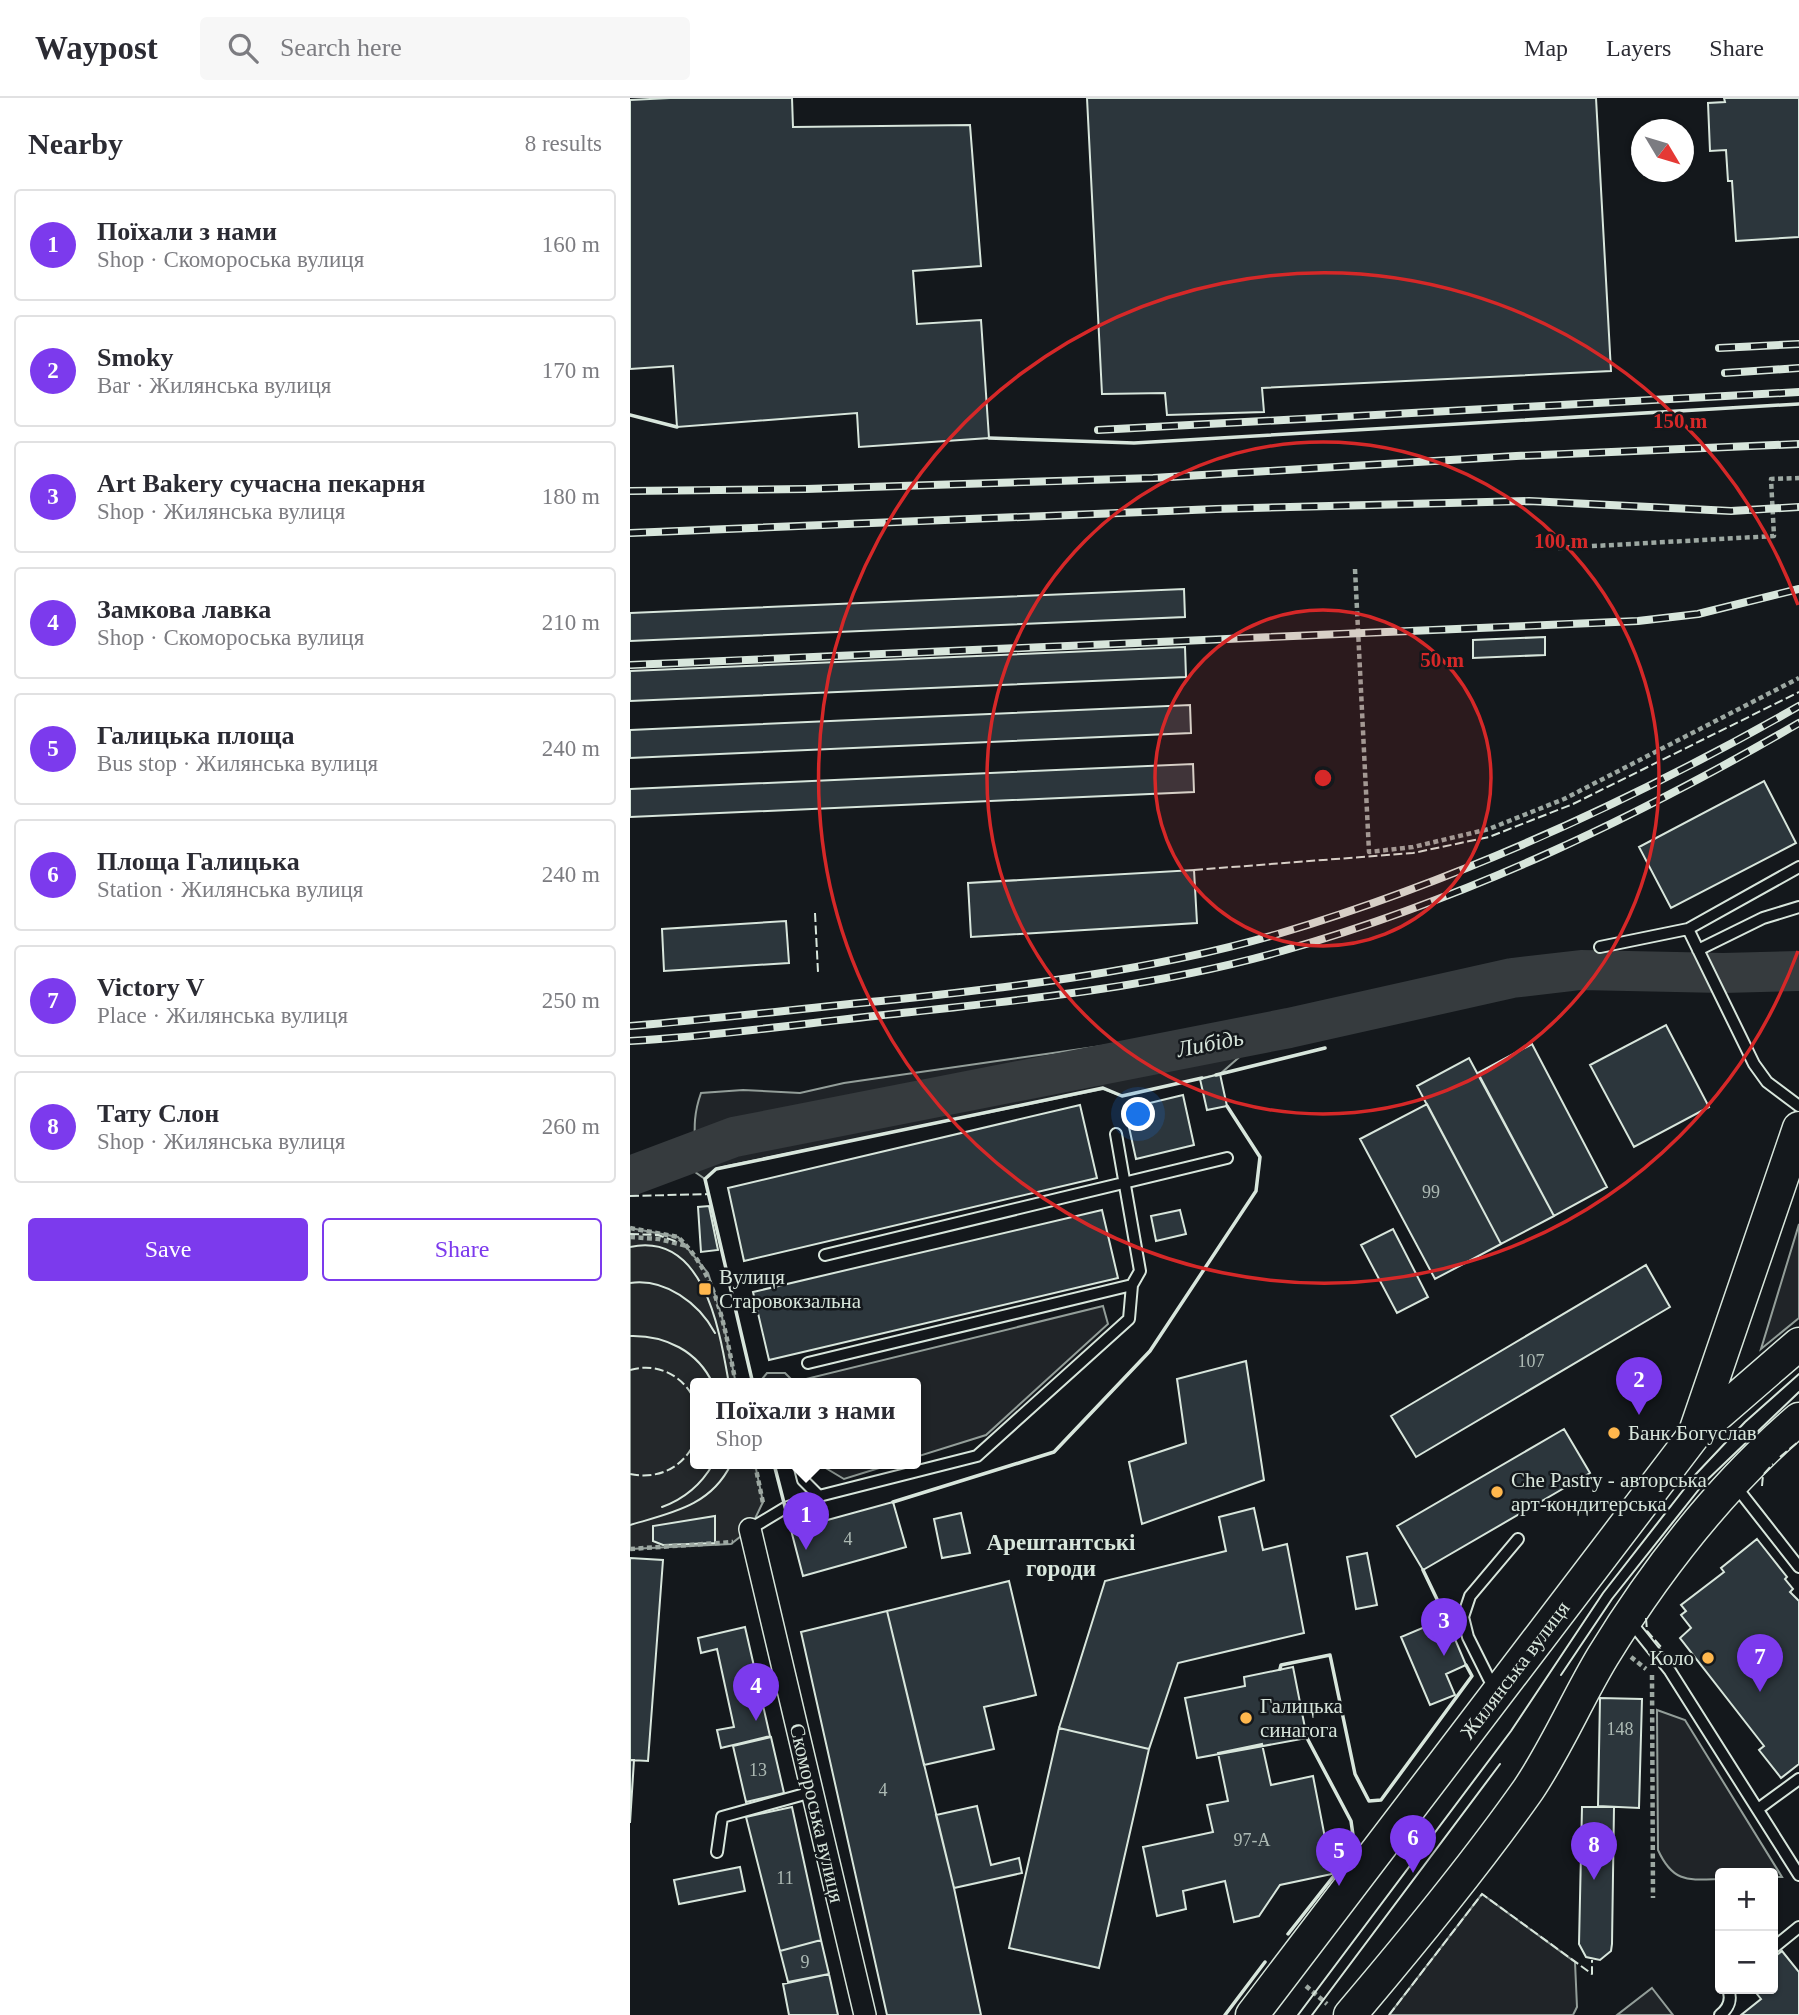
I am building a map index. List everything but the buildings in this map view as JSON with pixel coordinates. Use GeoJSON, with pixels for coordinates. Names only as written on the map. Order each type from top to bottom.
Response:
{"type":"FeatureCollection","features":[{"type":"Feature","properties":{"kind":"main road"},"geometry":{"type":"LineString","coordinates":[[1694,1435],[1799,1128]]}},
{"type":"Feature","properties":{"kind":"main road","name":"Жилянська вулиця"},"geometry":{"type":"LineString","coordinates":[[1252,2015],[1694,1435],[1799,1343]]}},
{"type":"Feature","properties":{"kind":"main road"},"geometry":{"type":"LineString","coordinates":[[1343,2013],[1433,1916],[1528,1789],[1567,1725],[1602,1658],[1682,1541],[1732,1482],[1799,1419]]}},
{"type":"Feature","properties":{"kind":"street","name":"Скомороська вулиця"},"geometry":{"type":"LineString","coordinates":[[750,1529],[865,2015]]}},
{"type":"Feature","properties":{"kind":"lane"},"geometry":{"type":"LineString","coordinates":[[1600,947],[1688,929],[1799,867]]}},
{"type":"Feature","properties":{"kind":"lane"},"geometry":{"type":"LineString","coordinates":[[1698,950],[1763,918],[1799,906]]}},
{"type":"Feature","properties":{"kind":"lane"},"geometry":{"type":"LineString","coordinates":[[1688,929],[1754,1064],[1767,1082],[1799,1106]]}},
{"type":"Feature","properties":{"kind":"lane"},"geometry":{"type":"LineString","coordinates":[[750,1529],[785,1508],[819,1496],[977,1456],[1129,1319],[1132,1285],[1140,1272],[1116,1134]]}},
{"type":"Feature","properties":{"kind":"lane"},"geometry":{"type":"LineString","coordinates":[[825,1255],[1227,1158]]}},
{"type":"Feature","properties":{"kind":"lane"},"geometry":{"type":"LineString","coordinates":[[808,1363],[1132,1285]]}},
{"type":"Feature","properties":{"kind":"lane"},"geometry":{"type":"LineString","coordinates":[[800,1469],[803,1480],[819,1496]]}},
{"type":"Feature","properties":{"kind":"lane"},"geometry":{"type":"LineString","coordinates":[[1732,1482],[1799,1567]]}},
{"type":"Feature","properties":{"kind":"lane"},"geometry":{"type":"LineString","coordinates":[[1500,1690],[1483,1668],[1468,1637],[1463,1617],[1470,1596],[1518,1539]]}},
{"type":"Feature","properties":{"kind":"lane"},"geometry":{"type":"LineString","coordinates":[[1628,1618],[1661,1659],[1799,1875]]}},
{"type":"Feature","properties":{"kind":"lane"},"geometry":{"type":"LineString","coordinates":[[1758,1809],[1799,1779]]}},
{"type":"Feature","properties":{"kind":"lane"},"geometry":{"type":"LineString","coordinates":[[717,1852],[722,1817],[812,1792]]}},
{"type":"Feature","properties":{"kind":"lane"},"geometry":{"type":"LineString","coordinates":[[1778,1944],[1799,1927]]}},
{"type":"Feature","properties":{"kind":"lane"},"geometry":{"type":"LineString","coordinates":[[1720,2015],[1726,2010],[1730,1994]]}},
{"type":"Feature","properties":{"kind":"path"},"geometry":{"type":"LineString","coordinates":[[1558,548],[1774,536],[1771,480],[1799,478]]}},
{"type":"Feature","properties":{"kind":"path"},"geometry":{"type":"LineString","coordinates":[[1355,569],[1369,852],[1413,847],[1489,829],[1564,799],[1799,678]]}},
{"type":"Feature","properties":{"kind":"path"},"geometry":{"type":"LineString","coordinates":[[630,1228],[678,1237],[708,1273],[722,1317],[735,1378]]}},
{"type":"Feature","properties":{"kind":"path"},"geometry":{"type":"LineString","coordinates":[[630,1237],[659,1239],[688,1247]]}},
{"type":"Feature","properties":{"kind":"path"},"geometry":{"type":"LineString","coordinates":[[630,1549],[731,1544],[750,1529],[763,1502],[756,1469]]}},
{"type":"Feature","properties":{"kind":"path"},"geometry":{"type":"LineString","coordinates":[[1625,1652],[1651,1674],[1653,1898]]}},
{"type":"Feature","properties":{"kind":"path"},"geometry":{"type":"LineString","coordinates":[[1312,1978],[1305,1987],[1343,2013]]}},
{"type":"Feature","properties":{"kind":"shaded area"},"geometry":{"type":"Polygon","coordinates":[[[1223,1029],[1248,1029],[1252,1046],[1220,1074],[1122,1096],[1103,1089],[727,1166],[716,1169],[705,1179],[695,1172],[695,1123],[701,1093],[743,1090],[800,1093],[844,1083],[1116,1044],[1145,1046],[1223,1029]]]}},
{"type":"Feature","properties":{"kind":"shaded area"},"geometry":{"type":"Polygon","coordinates":[[[1799,1224],[1799,1318],[1761,1349],[1799,1224]]]}},
{"type":"Feature","properties":{"kind":"shaded area"},"geometry":{"type":"Polygon","coordinates":[[[630,1228],[678,1237],[708,1273],[722,1317],[735,1378],[690,1378],[690,1469],[756,1469],[763,1502],[750,1529],[731,1544],[630,1549],[630,1228]]]}},
{"type":"Feature","properties":{"kind":"shaded area"},"geometry":{"type":"Polygon","coordinates":[[[1103,1306],[1108,1324],[986,1435],[921,1455],[921,1378],[810,1378],[1103,1306]]]}},
{"type":"Feature","properties":{"kind":"shaded area"},"geometry":{"type":"Polygon","coordinates":[[[767,1373],[785,1373],[790,1378],[763,1378],[767,1373]]]}},
{"type":"Feature","properties":{"kind":"shaded area"},"geometry":{"type":"Polygon","coordinates":[[[827,1469],[876,1469],[844,1479],[827,1469]]]}},
{"type":"Feature","properties":{"kind":"shaded area"},"geometry":{"type":"Polygon","coordinates":[[[1657,1710],[1685,1720],[1776,1868],[1715,1868],[1715,1879],[1690,1879],[1670,1869],[1658,1850],[1657,1710]]]}},
{"type":"Feature","properties":{"kind":"shaded area"},"geometry":{"type":"Polygon","coordinates":[[[1482,1894],[1575,1962],[1577,2007],[1573,2015],[1389,2015],[1482,1894]]]}},
{"type":"Feature","properties":{"kind":"shaded area"},"geometry":{"type":"Polygon","coordinates":[[[1652,1988],[1673,2015],[1617,2015],[1652,1988]]]}},
{"type":"Feature","properties":{"kind":"waterway","name":"Либідь"},"geometry":{"type":"LineString","coordinates":[[630,1176],[734,1137],[1289,1028],[1512,978],[1581,970],[1723,973],[1799,971]]}},
{"type":"Feature","properties":{"kind":"tram line"},"geometry":{"type":"LineString","coordinates":[[630,1247],[655,1246],[676,1254],[692,1270],[704,1290],[713,1314],[728,1378]]}},
{"type":"Feature","properties":{"kind":"tram line"},"geometry":{"type":"LineString","coordinates":[[630,1283],[656,1284],[680,1295],[700,1312],[715,1333]]}},
{"type":"Feature","properties":{"kind":"tram line"},"geometry":{"type":"LineString","coordinates":[[630,1336],[656,1338],[679,1347],[699,1362],[710,1378]]}},
{"type":"Feature","properties":{"kind":"tram line"},"geometry":{"type":"LineString","coordinates":[[1298,2015],[1511,1731],[1603,1593],[1695,1475],[1745,1422],[1799,1374]]}},
{"type":"Feature","properties":{"kind":"tram line"},"geometry":{"type":"LineString","coordinates":[[1561,1675],[1612,1599],[1704,1483],[1799,1392]]}},
{"type":"Feature","properties":{"kind":"tram line"},"geometry":{"type":"LineString","coordinates":[[662,1507],[691,1490],[709,1469]]}},
{"type":"Feature","properties":{"kind":"tram line"},"geometry":{"type":"LineString","coordinates":[[630,1525],[675,1512],[701,1499],[713,1490],[728,1469]]}},
{"type":"Feature","properties":{"kind":"tram line"},"geometry":{"type":"LineString","coordinates":[[1312,2015],[1500,1764]]}},
{"type":"Feature","properties":{"kind":"railway"},"geometry":{"type":"LineString","coordinates":[[1719,348],[1799,344]]}},
{"type":"Feature","properties":{"kind":"railway"},"geometry":{"type":"LineString","coordinates":[[1725,373],[1799,368]]}},
{"type":"Feature","properties":{"kind":"railway"},"geometry":{"type":"LineString","coordinates":[[1098,430],[1799,392]]}},
{"type":"Feature","properties":{"kind":"railway"},"geometry":{"type":"LineString","coordinates":[[630,491],[806,489],[1153,478],[1516,456],[1799,444]]}},
{"type":"Feature","properties":{"kind":"railway"},"geometry":{"type":"LineString","coordinates":[[630,533],[1216,509],[1529,501],[1731,511],[1799,507]]}},
{"type":"Feature","properties":{"kind":"railway"},"geometry":{"type":"LineString","coordinates":[[630,665],[1638,621],[1698,614],[1799,589]]}},
{"type":"Feature","properties":{"kind":"railway"},"geometry":{"type":"LineString","coordinates":[[630,1026],[982,990],[1083,976],[1183,958],[1281,933],[1416,888],[1547,834],[1611,805],[1799,706]]}},
{"type":"Feature","properties":{"kind":"railway"},"geometry":{"type":"LineString","coordinates":[[630,1041],[729,1033],[1089,991],[1186,974],[1282,951],[1418,907],[1548,854],[1674,792],[1799,723]]}},
{"type":"Feature","properties":{"kind":"fence"},"geometry":{"type":"LineString","coordinates":[[1194,870],[1413,853],[1489,837],[1573,804],[1799,692]]}},
{"type":"Feature","properties":{"kind":"fence"},"geometry":{"type":"LineString","coordinates":[[815,913],[818,972]]}},
{"type":"Feature","properties":{"kind":"fence"},"geometry":{"type":"LineString","coordinates":[[630,1196],[710,1194]]}},
{"type":"Feature","properties":{"kind":"fence"},"geometry":{"type":"LineString","coordinates":[[630,1234],[658,1235],[678,1242]]}},
{"type":"Feature","properties":{"kind":"fence"},"geometry":{"type":"LineString","coordinates":[[630,1370],[651,1368],[669,1373],[690,1392]]}},
{"type":"Feature","properties":{"kind":"fence"},"geometry":{"type":"LineString","coordinates":[[1780,1457],[1799,1441]]}},
{"type":"Feature","properties":{"kind":"fence"},"geometry":{"type":"LineString","coordinates":[[630,1474],[661,1473],[678,1464],[690,1450]]}},
{"type":"Feature","properties":{"kind":"fence"},"geometry":{"type":"LineString","coordinates":[[1762,1486],[1763,1475],[1773,1464]]}},
{"type":"Feature","properties":{"kind":"fence"},"geometry":{"type":"LineString","coordinates":[[1646,1618],[1647,1631],[1661,1647]]}},
{"type":"Feature","properties":{"kind":"fence"},"geometry":{"type":"LineString","coordinates":[[1389,2015],[1482,1894],[1592,1974],[1592,1960]]}},
{"type":"Feature","properties":{"kind":"wall"},"geometry":{"type":"LineString","coordinates":[[989,438],[1134,443],[1799,404]]}},
{"type":"Feature","properties":{"kind":"wall"},"geometry":{"type":"LineString","coordinates":[[630,415],[677,427]]}},
{"type":"Feature","properties":{"kind":"wall"},"geometry":{"type":"LineString","coordinates":[[1216,1075],[1325,1048]]}},
{"type":"Feature","properties":{"kind":"wall"},"geometry":{"type":"LineString","coordinates":[[752,1378],[705,1179],[716,1169],[1103,1088],[1122,1096],[1202,1078]]}},
{"type":"Feature","properties":{"kind":"wall"},"geometry":{"type":"LineString","coordinates":[[893,1502],[1054,1452],[1150,1351],[1256,1191],[1260,1157],[1227,1106]]}},
{"type":"Feature","properties":{"kind":"wall"},"geometry":{"type":"LineString","coordinates":[[775,1469],[791,1530]]}},
{"type":"Feature","properties":{"kind":"wall"},"geometry":{"type":"LineString","coordinates":[[1423,1570],[1446,1618]]}},
{"type":"Feature","properties":{"kind":"wall"},"geometry":{"type":"LineString","coordinates":[[1280,1669],[1281,1665],[1330,1655],[1355,1774],[1369,1801],[1381,1800],[1472,1676],[1466,1665]]}},
{"type":"Feature","properties":{"kind":"wall"},"geometry":{"type":"LineString","coordinates":[[1288,1934],[1355,1849],[1351,1821],[1307,1738]]}},
{"type":"Feature","properties":{"kind":"wall"},"geometry":{"type":"LineString","coordinates":[[1225,2015],[1265,1962]]}},
{"type":"Feature","properties":{"kind":"place","name":"Вулиця Старовокзальна"},"geometry":{"type":"Point","coordinates":[705,1289]}},
{"type":"Feature","properties":{"kind":"place","name":"Smoky"},"geometry":{"type":"Point","coordinates":[1639,1415]}},
{"type":"Feature","properties":{"kind":"place","name":"Банк Богуслав"},"geometry":{"type":"Point","coordinates":[1614,1433]}},
{"type":"Feature","properties":{"kind":"place","name":"Che Pastry - авторська арт-кондитерська"},"geometry":{"type":"Point","coordinates":[1497,1492]}},
{"type":"Feature","properties":{"kind":"place","name":"Поїхали з нами"},"geometry":{"type":"Point","coordinates":[806,1550]}},
{"type":"Feature","properties":{"kind":"place","name":"Art Bakery сучасна пекарня"},"geometry":{"type":"Point","coordinates":[1444,1656]}},
{"type":"Feature","properties":{"kind":"place","name":"Коло"},"geometry":{"type":"Point","coordinates":[1708,1658]}},
{"type":"Feature","properties":{"kind":"place","name":"Victory V"},"geometry":{"type":"Point","coordinates":[1760,1692]}},
{"type":"Feature","properties":{"kind":"place","name":"Галицька синагога"},"geometry":{"type":"Point","coordinates":[1246,1718]}},
{"type":"Feature","properties":{"kind":"place","name":"Замкова лавка"},"geometry":{"type":"Point","coordinates":[756,1721]}},
{"type":"Feature","properties":{"kind":"place","name":"Площа Галицька"},"geometry":{"type":"Point","coordinates":[1413,1873]}},
{"type":"Feature","properties":{"kind":"place","name":"Тату Слон"},"geometry":{"type":"Point","coordinates":[1594,1880]}},
{"type":"Feature","properties":{"kind":"place","name":"Галицька площа"},"geometry":{"type":"Point","coordinates":[1339,1886]}},
{"type":"Feature","properties":{"kind":"district","name":"Арештантські городи"},"geometry":{"type":"Point","coordinates":[1061,1555]}}]}
